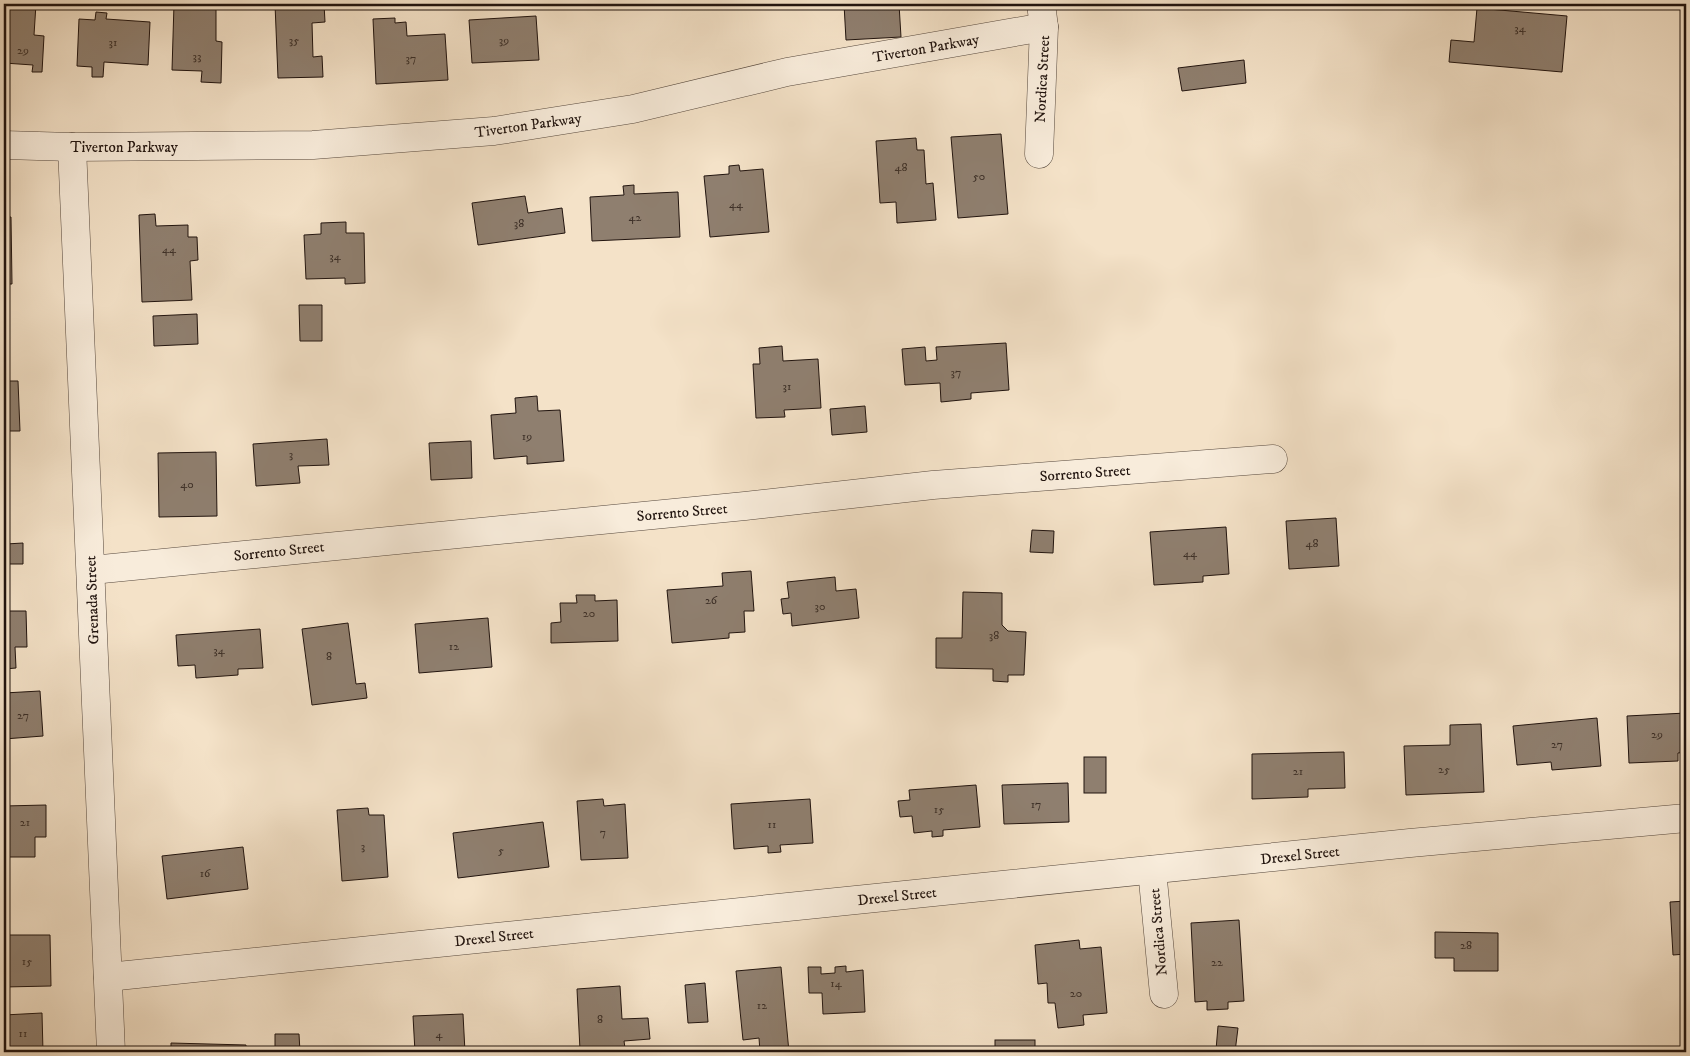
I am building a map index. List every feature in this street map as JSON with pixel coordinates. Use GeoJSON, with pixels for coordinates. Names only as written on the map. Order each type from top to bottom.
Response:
{"type":"FeatureCollection","features":[{"type":"Feature","properties":{"kind":"street","name":"Tiverton Parkway"},"geometry":{"type":"LineString","coordinates":[[4,145],[72,147],[313,146],[494,131],[633,109],[787,72],[1043,16]]}},
{"type":"Feature","properties":{"kind":"street","name":"Nordica Street"},"geometry":{"type":"LineString","coordinates":[[1038,154],[1043,16]]}},
{"type":"Feature","properties":{"kind":"street","name":"Grenada Street"},"geometry":{"type":"LineString","coordinates":[[72,147],[92,570],[95,685],[111,1052]]}},
{"type":"Feature","properties":{"kind":"street","name":"Sorrento Street"},"geometry":{"type":"LineString","coordinates":[[92,570],[745,506],[933,485],[1273,459]]}},
{"type":"Feature","properties":{"kind":"street","name":"Drexel Street"},"geometry":{"type":"LineString","coordinates":[[108,977],[1410,843],[1686,818]]}},
{"type":"Feature","properties":{"kind":"street","name":"Nordica Street"},"geometry":{"type":"LineString","coordinates":[[1152,870],[1164,994]]}},
{"type":"Feature","properties":{"kind":"building"},"geometry":{"type":"Polygon","coordinates":[[[4,4],[36,4],[34,35],[44,36],[42,72],[32,72],[33,65],[4,63],[4,4]]]}},
{"type":"Feature","properties":{"kind":"building"},"geometry":{"type":"Polygon","coordinates":[[[174,4],[216,4],[216,41],[222,42],[221,83],[201,82],[202,71],[172,70],[174,4]]]}},
{"type":"Feature","properties":{"kind":"building"},"geometry":{"type":"Polygon","coordinates":[[[275,4],[324,4],[325,22],[312,23],[313,57],[322,56],[323,77],[278,78],[275,4]]]}},
{"type":"Feature","properties":{"kind":"building"},"geometry":{"type":"Polygon","coordinates":[[[844,4],[899,4],[901,37],[846,40],[844,4]]]}},
{"type":"Feature","properties":{"kind":"building"},"geometry":{"type":"Polygon","coordinates":[[[1477,8],[1567,16],[1562,72],[1449,62],[1451,40],[1474,42],[1477,8]]]}},
{"type":"Feature","properties":{"kind":"building"},"geometry":{"type":"Polygon","coordinates":[[[96,12],[107,13],[106,19],[150,22],[148,65],[104,62],[103,77],[92,77],[92,67],[77,66],[79,19],[95,20],[96,12]]]}},
{"type":"Feature","properties":{"kind":"building"},"geometry":{"type":"Polygon","coordinates":[[[536,16],[539,60],[472,63],[469,20],[536,16]]]}},
{"type":"Feature","properties":{"kind":"building"},"geometry":{"type":"Polygon","coordinates":[[[395,18],[395,23],[406,22],[407,36],[445,34],[448,80],[376,84],[373,19],[395,18]]]}},
{"type":"Feature","properties":{"kind":"building"},"geometry":{"type":"Polygon","coordinates":[[[1244,60],[1246,83],[1182,91],[1178,68],[1244,60]]]}},
{"type":"Feature","properties":{"kind":"building"},"geometry":{"type":"Polygon","coordinates":[[[1001,134],[1008,214],[958,218],[951,137],[1001,134]]]}},
{"type":"Feature","properties":{"kind":"building"},"geometry":{"type":"Polygon","coordinates":[[[916,138],[917,150],[924,150],[926,184],[933,183],[936,220],[897,223],[896,202],[880,203],[876,141],[916,138]]]}},
{"type":"Feature","properties":{"kind":"building"},"geometry":{"type":"Polygon","coordinates":[[[739,165],[740,171],[763,169],[769,232],[710,237],[704,176],[729,174],[729,166],[739,165]]]}},
{"type":"Feature","properties":{"kind":"building"},"geometry":{"type":"Polygon","coordinates":[[[634,185],[634,194],[678,192],[680,237],[592,241],[590,197],[624,195],[623,186],[634,185]]]}},
{"type":"Feature","properties":{"kind":"building"},"geometry":{"type":"Polygon","coordinates":[[[525,196],[528,213],[562,208],[565,233],[478,245],[472,203],[525,196]]]}},
{"type":"Feature","properties":{"kind":"building"},"geometry":{"type":"Polygon","coordinates":[[[155,214],[156,226],[188,225],[188,237],[197,237],[198,260],[190,261],[192,300],[142,302],[139,215],[155,214]]]}},
{"type":"Feature","properties":{"kind":"building"},"geometry":{"type":"Polygon","coordinates":[[[4,217],[11,217],[12,284],[4,284],[4,217]]]}},
{"type":"Feature","properties":{"kind":"building"},"geometry":{"type":"Polygon","coordinates":[[[346,222],[346,233],[364,233],[365,283],[345,284],[345,278],[306,279],[304,235],[321,234],[321,223],[346,222]]]}},
{"type":"Feature","properties":{"kind":"building"},"geometry":{"type":"Polygon","coordinates":[[[299,305],[322,305],[322,341],[300,341],[299,305]]]}},
{"type":"Feature","properties":{"kind":"building"},"geometry":{"type":"Polygon","coordinates":[[[4,314],[7,314],[8,341],[4,341],[4,314]]]}},
{"type":"Feature","properties":{"kind":"building"},"geometry":{"type":"Polygon","coordinates":[[[197,314],[198,344],[154,346],[153,316],[197,314]]]}},
{"type":"Feature","properties":{"kind":"building"},"geometry":{"type":"Polygon","coordinates":[[[1006,343],[1009,390],[971,393],[971,399],[941,402],[940,383],[905,385],[902,349],[925,347],[926,361],[937,360],[936,347],[1006,343]]]}},
{"type":"Feature","properties":{"kind":"building"},"geometry":{"type":"Polygon","coordinates":[[[782,346],[783,361],[818,359],[821,408],[784,410],[785,417],[756,418],[753,364],[760,364],[759,348],[782,346]]]}},
{"type":"Feature","properties":{"kind":"building"},"geometry":{"type":"Polygon","coordinates":[[[4,381],[18,381],[20,431],[4,431],[4,381]]]}},
{"type":"Feature","properties":{"kind":"building"},"geometry":{"type":"Polygon","coordinates":[[[537,396],[538,411],[560,410],[564,461],[527,464],[527,456],[494,459],[491,415],[516,413],[515,398],[537,396]]]}},
{"type":"Feature","properties":{"kind":"building"},"geometry":{"type":"Polygon","coordinates":[[[865,406],[867,432],[832,435],[830,409],[865,406]]]}},
{"type":"Feature","properties":{"kind":"building"},"geometry":{"type":"Polygon","coordinates":[[[327,439],[329,465],[298,466],[300,483],[256,486],[253,444],[327,439]]]}},
{"type":"Feature","properties":{"kind":"building"},"geometry":{"type":"Polygon","coordinates":[[[471,441],[472,478],[431,480],[429,443],[471,441]]]}},
{"type":"Feature","properties":{"kind":"building"},"geometry":{"type":"Polygon","coordinates":[[[216,452],[217,516],[159,517],[158,453],[216,452]]]}},
{"type":"Feature","properties":{"kind":"building"},"geometry":{"type":"Polygon","coordinates":[[[1336,518],[1339,566],[1289,569],[1286,521],[1336,518]]]}},
{"type":"Feature","properties":{"kind":"building"},"geometry":{"type":"Polygon","coordinates":[[[1226,527],[1229,574],[1203,576],[1203,582],[1154,585],[1150,532],[1226,527]]]}},
{"type":"Feature","properties":{"kind":"building"},"geometry":{"type":"Polygon","coordinates":[[[1032,530],[1054,531],[1053,553],[1030,552],[1032,530]]]}},
{"type":"Feature","properties":{"kind":"building"},"geometry":{"type":"Polygon","coordinates":[[[4,531],[6,531],[6,544],[23,543],[23,564],[7,564],[8,586],[4,586],[4,531]]]}},
{"type":"Feature","properties":{"kind":"building"},"geometry":{"type":"Polygon","coordinates":[[[751,571],[754,611],[744,611],[745,632],[729,633],[729,638],[672,643],[667,590],[723,586],[722,573],[751,571]]]}},
{"type":"Feature","properties":{"kind":"building"},"geometry":{"type":"Polygon","coordinates":[[[835,577],[836,591],[856,589],[859,618],[792,626],[791,613],[783,614],[781,599],[789,598],[787,582],[835,577]]]}},
{"type":"Feature","properties":{"kind":"building"},"geometry":{"type":"Polygon","coordinates":[[[963,592],[1002,593],[1002,625],[1008,631],[1026,632],[1024,675],[1008,675],[1008,682],[993,681],[993,669],[936,668],[936,638],[962,638],[963,592]]]}},
{"type":"Feature","properties":{"kind":"building"},"geometry":{"type":"Polygon","coordinates":[[[576,595],[595,595],[595,601],[617,600],[618,641],[551,643],[551,623],[561,622],[560,603],[577,603],[576,595]]]}},
{"type":"Feature","properties":{"kind":"building"},"geometry":{"type":"Polygon","coordinates":[[[4,611],[26,611],[27,647],[15,647],[16,668],[4,669],[4,611]]]}},
{"type":"Feature","properties":{"kind":"building"},"geometry":{"type":"Polygon","coordinates":[[[488,618],[492,667],[419,673],[415,624],[488,618]]]}},
{"type":"Feature","properties":{"kind":"building"},"geometry":{"type":"Polygon","coordinates":[[[348,623],[356,684],[365,683],[367,698],[312,705],[302,629],[348,623]]]}},
{"type":"Feature","properties":{"kind":"building"},"geometry":{"type":"Polygon","coordinates":[[[260,629],[263,668],[238,669],[238,675],[196,678],[195,665],[178,666],[176,635],[260,629]]]}},
{"type":"Feature","properties":{"kind":"building"},"geometry":{"type":"Polygon","coordinates":[[[40,691],[43,736],[4,739],[4,693],[40,691]]]}},
{"type":"Feature","properties":{"kind":"building"},"geometry":{"type":"Polygon","coordinates":[[[1686,713],[1686,752],[1678,753],[1678,761],[1629,763],[1627,716],[1686,713]]]}},
{"type":"Feature","properties":{"kind":"building"},"geometry":{"type":"Polygon","coordinates":[[[1597,718],[1601,766],[1552,770],[1551,762],[1517,765],[1513,726],[1597,718]]]}},
{"type":"Feature","properties":{"kind":"building"},"geometry":{"type":"Polygon","coordinates":[[[1481,724],[1484,792],[1406,795],[1404,746],[1450,745],[1450,725],[1481,724]]]}},
{"type":"Feature","properties":{"kind":"building"},"geometry":{"type":"Polygon","coordinates":[[[1344,752],[1345,788],[1308,789],[1308,797],[1252,799],[1252,754],[1344,752]]]}},
{"type":"Feature","properties":{"kind":"building"},"geometry":{"type":"Polygon","coordinates":[[[1084,757],[1106,757],[1106,793],[1084,793],[1084,757]]]}},
{"type":"Feature","properties":{"kind":"building"},"geometry":{"type":"Polygon","coordinates":[[[1068,783],[1069,822],[1004,824],[1002,785],[1068,783]]]}},
{"type":"Feature","properties":{"kind":"building"},"geometry":{"type":"Polygon","coordinates":[[[976,785],[980,827],[943,830],[943,836],[932,837],[932,831],[914,833],[912,816],[900,817],[898,801],[910,800],[909,790],[976,785]]]}},
{"type":"Feature","properties":{"kind":"building"},"geometry":{"type":"Polygon","coordinates":[[[603,799],[604,806],[625,804],[628,858],[581,860],[577,801],[603,799]]]}},
{"type":"Feature","properties":{"kind":"building"},"geometry":{"type":"Polygon","coordinates":[[[810,799],[813,843],[780,845],[781,852],[768,853],[768,846],[734,849],[731,804],[810,799]]]}},
{"type":"Feature","properties":{"kind":"building"},"geometry":{"type":"Polygon","coordinates":[[[46,805],[46,837],[35,837],[35,857],[4,857],[4,806],[46,805]]]}},
{"type":"Feature","properties":{"kind":"building"},"geometry":{"type":"Polygon","coordinates":[[[368,808],[369,815],[384,815],[388,877],[342,881],[337,810],[368,808]]]}},
{"type":"Feature","properties":{"kind":"building"},"geometry":{"type":"Polygon","coordinates":[[[543,822],[549,867],[458,878],[453,833],[543,822]]]}},
{"type":"Feature","properties":{"kind":"building"},"geometry":{"type":"Polygon","coordinates":[[[243,847],[248,889],[167,899],[162,856],[243,847]]]}},
{"type":"Feature","properties":{"kind":"building"},"geometry":{"type":"Polygon","coordinates":[[[1686,901],[1686,954],[1673,955],[1670,902],[1686,901]]]}},
{"type":"Feature","properties":{"kind":"building"},"geometry":{"type":"Polygon","coordinates":[[[1239,920],[1244,1001],[1228,1002],[1228,1009],[1207,1010],[1207,1001],[1195,1002],[1191,923],[1239,920]]]}},
{"type":"Feature","properties":{"kind":"building"},"geometry":{"type":"Polygon","coordinates":[[[1435,932],[1498,933],[1498,971],[1454,971],[1454,958],[1435,958],[1435,932]]]}},
{"type":"Feature","properties":{"kind":"building"},"geometry":{"type":"Polygon","coordinates":[[[4,935],[50,935],[51,986],[4,987],[4,935]]]}},
{"type":"Feature","properties":{"kind":"building"},"geometry":{"type":"Polygon","coordinates":[[[1079,940],[1080,949],[1101,947],[1107,1013],[1083,1015],[1084,1025],[1058,1028],[1055,1003],[1048,1003],[1047,983],[1038,984],[1035,945],[1079,940]]]}},
{"type":"Feature","properties":{"kind":"building"},"geometry":{"type":"Polygon","coordinates":[[[846,966],[846,972],[863,970],[865,1012],[823,1014],[822,993],[809,993],[808,967],[821,967],[821,974],[835,973],[835,967],[846,966]]]}},
{"type":"Feature","properties":{"kind":"building"},"geometry":{"type":"Polygon","coordinates":[[[781,967],[789,1052],[760,1052],[759,1038],[743,1040],[736,971],[781,967]]]}},
{"type":"Feature","properties":{"kind":"building"},"geometry":{"type":"Polygon","coordinates":[[[705,983],[708,1022],[688,1023],[685,985],[705,983]]]}},
{"type":"Feature","properties":{"kind":"building"},"geometry":{"type":"Polygon","coordinates":[[[620,986],[622,1019],[648,1018],[650,1039],[624,1041],[625,1048],[580,1050],[577,989],[620,986]]]}},
{"type":"Feature","properties":{"kind":"building"},"geometry":{"type":"Polygon","coordinates":[[[42,1013],[43,1052],[4,1052],[4,1015],[42,1013]]]}},
{"type":"Feature","properties":{"kind":"building"},"geometry":{"type":"Polygon","coordinates":[[[463,1014],[465,1052],[415,1052],[413,1016],[463,1014]]]}},
{"type":"Feature","properties":{"kind":"building"},"geometry":{"type":"Polygon","coordinates":[[[1218,1026],[1238,1028],[1235,1052],[1216,1050],[1218,1026]]]}},
{"type":"Feature","properties":{"kind":"building"},"geometry":{"type":"Polygon","coordinates":[[[275,1034],[299,1034],[300,1052],[275,1052],[275,1034]]]}},
{"type":"Feature","properties":{"kind":"building"},"geometry":{"type":"Polygon","coordinates":[[[995,1040],[1035,1040],[1035,1052],[995,1052],[995,1040]]]}},
{"type":"Feature","properties":{"kind":"building"},"geometry":{"type":"Polygon","coordinates":[[[171,1043],[246,1045],[246,1052],[171,1052],[171,1043]]]}}]}
